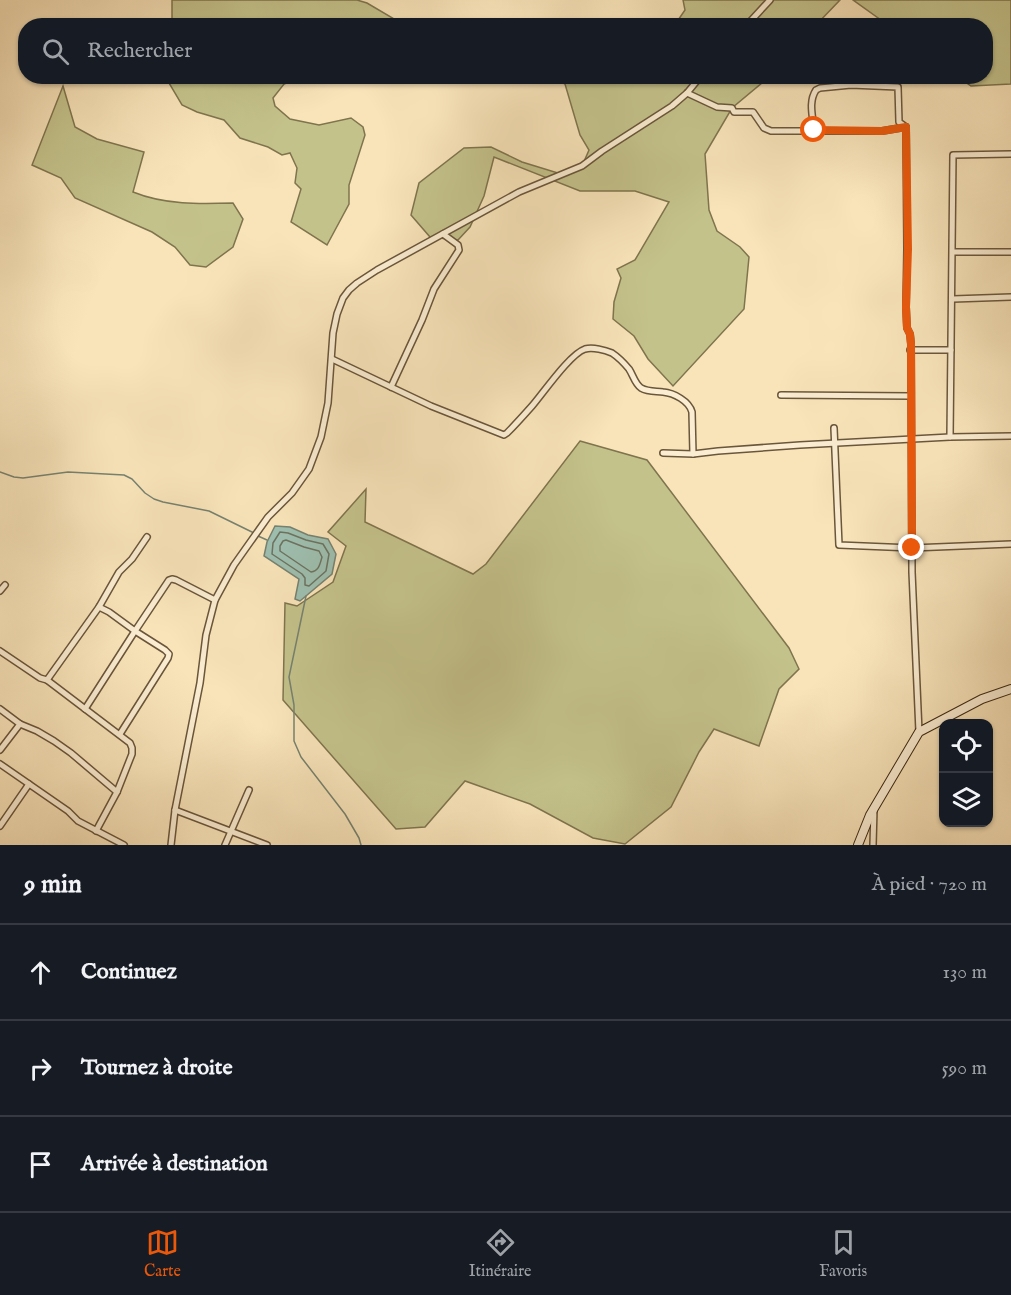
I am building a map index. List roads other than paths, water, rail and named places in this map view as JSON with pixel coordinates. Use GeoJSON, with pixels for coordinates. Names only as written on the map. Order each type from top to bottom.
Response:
{"type":"FeatureCollection","features":[{"type":"Feature","properties":{"kind":"street"},"geometry":{"type":"LineString","coordinates":[[753,18],[770,0]]}},
{"type":"Feature","properties":{"kind":"street"},"geometry":{"type":"LineString","coordinates":[[171,845],[175,810],[200,683],[206,635],[215,600],[234,565],[268,517],[292,493],[309,469],[321,437],[328,403],[333,333],[337,314],[349,290],[371,273],[519,192],[582,166],[663,112],[694,84]]}},
{"type":"Feature","properties":{"kind":"street"},"geometry":{"type":"LineString","coordinates":[[814,130],[812,106],[814,93],[820,88],[851,86],[898,87],[899,122],[906,127]]}},
{"type":"Feature","properties":{"kind":"street"},"geometry":{"type":"LineString","coordinates":[[687,93],[717,106],[732,108],[734,112],[753,112],[766,130],[771,131],[882,131],[906,127]]}},
{"type":"Feature","properties":{"kind":"street"},"geometry":{"type":"LineString","coordinates":[[906,127],[908,249],[906,307],[907,328],[910,334],[912,548],[920,732]]}},
{"type":"Feature","properties":{"kind":"street"},"geometry":{"type":"LineString","coordinates":[[950,436],[953,155],[1011,154]]}},
{"type":"Feature","properties":{"kind":"street"},"geometry":{"type":"LineString","coordinates":[[391,387],[434,289],[459,250],[458,245],[443,234]]}},
{"type":"Feature","properties":{"kind":"street"},"geometry":{"type":"LineString","coordinates":[[953,252],[1011,252]]}},
{"type":"Feature","properties":{"kind":"street"},"geometry":{"type":"LineString","coordinates":[[952,299],[1011,297]]}},
{"type":"Feature","properties":{"kind":"street"},"geometry":{"type":"LineString","coordinates":[[332,359],[431,406],[506,434],[574,356],[592,348],[610,352],[629,369],[640,387],[654,392],[668,393],[689,404],[692,411],[693,454]]}},
{"type":"Feature","properties":{"kind":"street"},"geometry":{"type":"LineString","coordinates":[[910,350],[951,350]]}},
{"type":"Feature","properties":{"kind":"street"},"geometry":{"type":"LineString","coordinates":[[782,395],[911,396]]}},
{"type":"Feature","properties":{"kind":"street"},"geometry":{"type":"LineString","coordinates":[[834,428],[839,545],[912,548],[1011,544]]}},
{"type":"Feature","properties":{"kind":"street"},"geometry":{"type":"LineString","coordinates":[[663,453],[693,454],[950,436],[1011,436]]}},
{"type":"Feature","properties":{"kind":"street"},"geometry":{"type":"LineString","coordinates":[[47,680],[99,607],[119,572],[132,559],[147,537]]}},
{"type":"Feature","properties":{"kind":"street"},"geometry":{"type":"LineString","coordinates":[[85,709],[169,580],[177,580],[215,600]]}},
{"type":"Feature","properties":{"kind":"street"},"geometry":{"type":"LineString","coordinates":[[0,591],[4,585]]}},
{"type":"Feature","properties":{"kind":"street"},"geometry":{"type":"LineString","coordinates":[[99,607],[169,654],[120,734]]}},
{"type":"Feature","properties":{"kind":"street"},"geometry":{"type":"LineString","coordinates":[[0,651],[40,678],[47,680],[130,743],[132,754],[117,792],[96,831]]}},
{"type":"Feature","properties":{"kind":"street"},"geometry":{"type":"LineString","coordinates":[[858,845],[870,815],[920,732],[982,699],[1011,689]]}},
{"type":"Feature","properties":{"kind":"street"},"geometry":{"type":"LineString","coordinates":[[0,709],[20,724],[37,731],[71,753],[117,792]]}},
{"type":"Feature","properties":{"kind":"street"},"geometry":{"type":"LineString","coordinates":[[0,750],[20,724]]}},
{"type":"Feature","properties":{"kind":"street"},"geometry":{"type":"LineString","coordinates":[[0,764],[68,811],[78,821],[124,845]]}},
{"type":"Feature","properties":{"kind":"street"},"geometry":{"type":"LineString","coordinates":[[0,826],[29,784]]}},
{"type":"Feature","properties":{"kind":"street"},"geometry":{"type":"LineString","coordinates":[[225,845],[249,790]]}},
{"type":"Feature","properties":{"kind":"street"},"geometry":{"type":"LineString","coordinates":[[873,845],[874,808]]}},
{"type":"Feature","properties":{"kind":"street"},"geometry":{"type":"LineString","coordinates":[[175,810],[267,845]]}},
{"type":"Feature","properties":{"kind":"water"},"geometry":{"type":"Polygon","coordinates":[[[275,526],[290,527],[308,535],[328,539],[336,554],[332,574],[300,601],[295,599],[299,579],[264,556],[267,542],[275,526]]]}},
{"type":"Feature","properties":{"kind":"waterway"},"geometry":{"type":"LineString","coordinates":[[0,472],[23,478],[68,472],[124,475],[132,479],[154,499],[209,511],[254,533]]}},
{"type":"Feature","properties":{"kind":"waterway"},"geometry":{"type":"LineString","coordinates":[[258,536],[267,540]]}},
{"type":"Feature","properties":{"kind":"waterway"},"geometry":{"type":"LineString","coordinates":[[306,596],[289,677],[294,705],[294,741],[301,757],[345,814],[361,845]]}}]}
